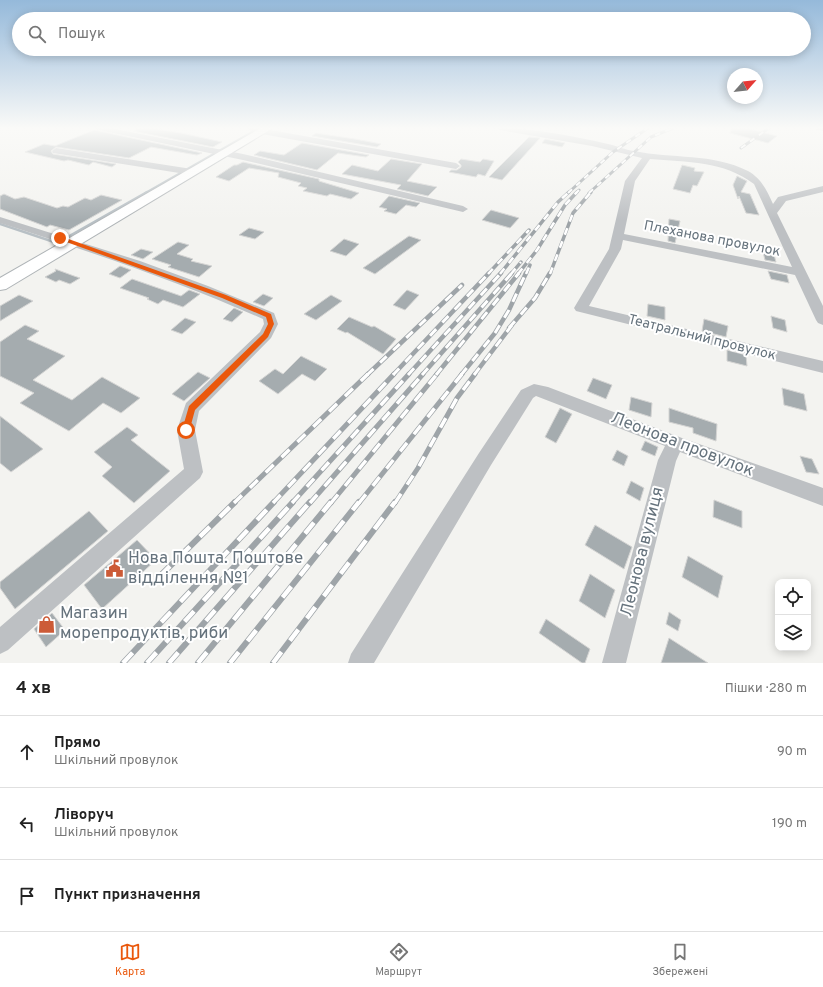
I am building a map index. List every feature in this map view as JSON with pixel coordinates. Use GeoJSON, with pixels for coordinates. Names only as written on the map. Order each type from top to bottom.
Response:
{"type":"FeatureCollection","features":[{"type":"Feature","properties":{"kind":"main road"},"geometry":{"type":"LineString","coordinates":[[0,285],[215,159]]}},
{"type":"Feature","properties":{"kind":"street"},"geometry":{"type":"LineString","coordinates":[[107,159],[192,172]]}},
{"type":"Feature","properties":{"kind":"street"},"geometry":{"type":"LineString","coordinates":[[252,159],[361,183],[463,208]]}},
{"type":"Feature","properties":{"kind":"street"},"geometry":{"type":"LineString","coordinates":[[418,159],[456,166]]}},
{"type":"Feature","properties":{"kind":"street"},"geometry":{"type":"LineString","coordinates":[[618,236],[630,181],[645,159]]}},
{"type":"Feature","properties":{"kind":"street"},"geometry":{"type":"LineString","coordinates":[[680,159],[712,163],[736,169],[750,175],[758,183],[823,320]]}},
{"type":"Feature","properties":{"kind":"street"},"geometry":{"type":"LineString","coordinates":[[773,212],[782,199],[823,189]]}},
{"type":"Feature","properties":{"kind":"street"},"geometry":{"type":"LineString","coordinates":[[0,220],[73,242],[224,296],[269,316],[271,324],[266,335],[192,408],[186,430],[194,472],[0,642]]}},
{"type":"Feature","properties":{"kind":"street","name":"Плеханова провулок"},"geometry":{"type":"LineString","coordinates":[[618,236],[801,272]]}},
{"type":"Feature","properties":{"kind":"street","name":"Театральний провулок"},"geometry":{"type":"LineString","coordinates":[[618,236],[615,249],[581,308],[823,368]]}},
{"type":"Feature","properties":{"kind":"street","name":"Леонова провулок"},"geometry":{"type":"LineString","coordinates":[[360,663],[485,459],[527,394],[534,390],[542,391],[676,443],[823,497]]}},
{"type":"Feature","properties":{"kind":"street","name":"Леонова вулиця"},"geometry":{"type":"LineString","coordinates":[[614,663],[667,460],[676,443]]}},
{"type":"Feature","properties":{"kind":"building"},"geometry":{"type":"Polygon","coordinates":[[[55,159],[84,159],[116,164],[112,167],[93,162],[89,165],[68,160],[64,161],[55,159]]]}},
{"type":"Feature","properties":{"kind":"building"},"geometry":{"type":"Polygon","coordinates":[[[271,159],[331,159],[317,170],[271,159]]]}},
{"type":"Feature","properties":{"kind":"building"},"geometry":{"type":"Polygon","coordinates":[[[391,159],[422,164],[407,181],[437,187],[428,196],[397,189],[401,185],[342,174],[352,165],[378,171],[391,159]]]}},
{"type":"Feature","properties":{"kind":"building"},"geometry":{"type":"Polygon","coordinates":[[[461,159],[480,162],[483,159],[494,161],[485,176],[478,174],[476,177],[449,172],[451,170],[457,170],[461,167],[458,162],[461,159]]]}},
{"type":"Feature","properties":{"kind":"building"},"geometry":{"type":"Polygon","coordinates":[[[507,159],[521,159],[502,180],[489,177],[507,159]]]}},
{"type":"Feature","properties":{"kind":"building"},"geometry":{"type":"Polygon","coordinates":[[[243,162],[319,179],[319,181],[359,193],[351,199],[330,194],[327,196],[303,191],[307,188],[298,186],[301,183],[278,177],[279,173],[249,168],[229,181],[216,177],[234,165],[243,162]]]}},
{"type":"Feature","properties":{"kind":"building"},"geometry":{"type":"Polygon","coordinates":[[[682,165],[695,168],[694,171],[704,172],[697,186],[693,185],[690,193],[673,189],[682,165]]]}},
{"type":"Feature","properties":{"kind":"building"},"geometry":{"type":"Polygon","coordinates":[[[737,176],[747,181],[741,192],[750,194],[759,215],[746,213],[739,196],[738,199],[733,185],[737,176]]]}},
{"type":"Feature","properties":{"kind":"building"},"geometry":{"type":"Polygon","coordinates":[[[4,194],[15,199],[24,197],[57,208],[63,206],[68,207],[85,198],[91,200],[101,195],[122,200],[69,230],[50,225],[47,227],[0,209],[0,196],[4,194]]]}},
{"type":"Feature","properties":{"kind":"building"},"geometry":{"type":"Polygon","coordinates":[[[389,196],[420,203],[416,207],[406,205],[396,214],[384,211],[387,209],[379,207],[389,196]]]}},
{"type":"Feature","properties":{"kind":"building"},"geometry":{"type":"Polygon","coordinates":[[[491,210],[519,218],[510,228],[482,220],[491,210]]]}},
{"type":"Feature","properties":{"kind":"building"},"geometry":{"type":"Polygon","coordinates":[[[669,219],[680,221],[675,243],[668,241],[669,219]]]}},
{"type":"Feature","properties":{"kind":"building"},"geometry":{"type":"Polygon","coordinates":[[[249,228],[264,232],[255,239],[239,235],[249,228]]]}},
{"type":"Feature","properties":{"kind":"building"},"geometry":{"type":"Polygon","coordinates":[[[409,236],[421,240],[375,274],[363,268],[409,236]]]}},
{"type":"Feature","properties":{"kind":"building"},"geometry":{"type":"Polygon","coordinates":[[[344,239],[359,244],[346,256],[330,251],[344,239]]]}},
{"type":"Feature","properties":{"kind":"building"},"geometry":{"type":"Polygon","coordinates":[[[178,242],[189,245],[177,254],[193,259],[191,261],[212,266],[199,277],[168,267],[171,265],[152,259],[178,242]]]}},
{"type":"Feature","properties":{"kind":"building"},"geometry":{"type":"Polygon","coordinates":[[[762,248],[773,251],[776,262],[765,260],[762,248]]]}},
{"type":"Feature","properties":{"kind":"building"},"geometry":{"type":"Polygon","coordinates":[[[141,249],[153,252],[143,259],[131,255],[141,249]]]}},
{"type":"Feature","properties":{"kind":"building"},"geometry":{"type":"Polygon","coordinates":[[[120,266],[131,270],[120,278],[109,274],[120,266]]]}},
{"type":"Feature","properties":{"kind":"building"},"geometry":{"type":"Polygon","coordinates":[[[55,269],[80,278],[70,284],[59,280],[56,282],[45,277],[56,271],[55,269]]]}},
{"type":"Feature","properties":{"kind":"building"},"geometry":{"type":"Polygon","coordinates":[[[768,271],[787,275],[789,283],[771,279],[768,271]]]}},
{"type":"Feature","properties":{"kind":"building"},"geometry":{"type":"Polygon","coordinates":[[[132,279],[181,296],[189,290],[200,294],[183,307],[163,300],[158,304],[147,299],[149,298],[120,288],[132,279]]]}},
{"type":"Feature","properties":{"kind":"building"},"geometry":{"type":"Polygon","coordinates":[[[407,290],[419,295],[405,310],[393,305],[407,290]]]}},
{"type":"Feature","properties":{"kind":"building"},"geometry":{"type":"Polygon","coordinates":[[[263,294],[273,298],[264,306],[253,302],[263,294]]]}},
{"type":"Feature","properties":{"kind":"building"},"geometry":{"type":"Polygon","coordinates":[[[19,295],[33,301],[0,321],[0,306],[19,295]]]}},
{"type":"Feature","properties":{"kind":"building"},"geometry":{"type":"Polygon","coordinates":[[[331,295],[342,301],[316,320],[304,314],[331,295]]]}},
{"type":"Feature","properties":{"kind":"building"},"geometry":{"type":"Polygon","coordinates":[[[648,304],[665,307],[665,320],[647,316],[648,304]]]}},
{"type":"Feature","properties":{"kind":"building"},"geometry":{"type":"Polygon","coordinates":[[[234,308],[243,312],[232,322],[223,319],[234,308]]]}},
{"type":"Feature","properties":{"kind":"building"},"geometry":{"type":"Polygon","coordinates":[[[771,316],[785,320],[787,332],[773,328],[771,316]]]}},
{"type":"Feature","properties":{"kind":"building"},"geometry":{"type":"Polygon","coordinates":[[[349,317],[372,327],[374,326],[396,339],[383,354],[347,332],[346,333],[337,329],[349,317]]]}},
{"type":"Feature","properties":{"kind":"building"},"geometry":{"type":"Polygon","coordinates":[[[185,318],[196,322],[182,334],[171,330],[185,318]]]}},
{"type":"Feature","properties":{"kind":"building"},"geometry":{"type":"Polygon","coordinates":[[[704,319],[728,326],[726,337],[702,331],[704,319]]]}},
{"type":"Feature","properties":{"kind":"building"},"geometry":{"type":"Polygon","coordinates":[[[25,325],[39,331],[27,339],[65,356],[33,380],[72,400],[102,377],[140,398],[121,413],[103,403],[69,431],[20,403],[34,393],[0,376],[0,342],[25,325]]]}},
{"type":"Feature","properties":{"kind":"building"},"geometry":{"type":"Polygon","coordinates":[[[727,350],[746,355],[747,366],[727,361],[727,350]]]}},
{"type":"Feature","properties":{"kind":"building"},"geometry":{"type":"Polygon","coordinates":[[[301,356],[327,369],[315,381],[302,374],[278,394],[259,381],[275,369],[283,374],[301,356]]]}},
{"type":"Feature","properties":{"kind":"building"},"geometry":{"type":"Polygon","coordinates":[[[198,372],[210,378],[184,401],[172,394],[198,372]]]}},
{"type":"Feature","properties":{"kind":"building"},"geometry":{"type":"Polygon","coordinates":[[[593,378],[612,385],[606,399],[587,391],[593,378]]]}},
{"type":"Feature","properties":{"kind":"building"},"geometry":{"type":"Polygon","coordinates":[[[782,388],[804,394],[807,411],[784,405],[782,388]]]}},
{"type":"Feature","properties":{"kind":"building"},"geometry":{"type":"Polygon","coordinates":[[[631,397],[652,403],[651,417],[629,410],[631,397]]]}},
{"type":"Feature","properties":{"kind":"building"},"geometry":{"type":"Polygon","coordinates":[[[560,408],[572,414],[556,443],[545,437],[560,408]]]}},
{"type":"Feature","properties":{"kind":"building"},"geometry":{"type":"Polygon","coordinates":[[[669,408],[717,424],[716,441],[693,433],[693,428],[669,422],[669,408]]]}},
{"type":"Feature","properties":{"kind":"building"},"geometry":{"type":"Polygon","coordinates":[[[0,416],[43,449],[11,472],[0,463],[0,416]]]}},
{"type":"Feature","properties":{"kind":"building"},"geometry":{"type":"Polygon","coordinates":[[[127,427],[138,435],[131,440],[170,471],[134,503],[102,476],[112,467],[94,452],[127,427]]]}},
{"type":"Feature","properties":{"kind":"building"},"geometry":{"type":"Polygon","coordinates":[[[645,441],[658,447],[655,456],[641,450],[645,441]]]}},
{"type":"Feature","properties":{"kind":"building"},"geometry":{"type":"Polygon","coordinates":[[[617,450],[628,456],[624,466],[612,460],[617,450]]]}},
{"type":"Feature","properties":{"kind":"building"},"geometry":{"type":"Polygon","coordinates":[[[800,456],[812,459],[819,474],[806,472],[800,456]]]}},
{"type":"Feature","properties":{"kind":"building"},"geometry":{"type":"Polygon","coordinates":[[[631,481],[644,488],[640,501],[626,493],[631,481]]]}},
{"type":"Feature","properties":{"kind":"building"},"geometry":{"type":"Polygon","coordinates":[[[714,500],[742,511],[742,528],[713,517],[714,500]]]}},
{"type":"Feature","properties":{"kind":"building"},"geometry":{"type":"Polygon","coordinates":[[[89,511],[108,531],[15,609],[0,588],[0,582],[89,511]]]}},
{"type":"Feature","properties":{"kind":"building"},"geometry":{"type":"Polygon","coordinates":[[[595,525],[632,547],[624,569],[585,545],[595,525]]]}},
{"type":"Feature","properties":{"kind":"building"},"geometry":{"type":"Polygon","coordinates":[[[137,540],[156,560],[102,609],[84,585],[137,540]]]}},
{"type":"Feature","properties":{"kind":"building"},"geometry":{"type":"Polygon","coordinates":[[[688,556],[723,576],[718,598],[682,577],[688,556]]]}},
{"type":"Feature","properties":{"kind":"building"},"geometry":{"type":"Polygon","coordinates":[[[590,574],[615,590],[605,618],[579,601],[590,574]]]}},
{"type":"Feature","properties":{"kind":"building"},"geometry":{"type":"Polygon","coordinates":[[[669,612],[681,620],[678,631],[666,624],[669,612]]]}},
{"type":"Feature","properties":{"kind":"building"},"geometry":{"type":"Polygon","coordinates":[[[52,613],[65,630],[46,647],[34,629],[52,613]]]}},
{"type":"Feature","properties":{"kind":"building"},"geometry":{"type":"Polygon","coordinates":[[[546,619],[590,649],[585,663],[582,663],[539,633],[546,619]]]}},
{"type":"Feature","properties":{"kind":"building"},"geometry":{"type":"Polygon","coordinates":[[[669,638],[708,663],[661,663],[669,638]]]}},
{"type":"Feature","properties":{"kind":"waterway"},"geometry":{"type":"LineString","coordinates":[[145,193],[205,159]]}},
{"type":"Feature","properties":{"kind":"waterway"},"geometry":{"type":"LineString","coordinates":[[0,224],[57,243],[147,192]]}},
{"type":"Feature","properties":{"kind":"railway"},"geometry":{"type":"LineString","coordinates":[[568,193],[605,159]]}},
{"type":"Feature","properties":{"kind":"railway"},"geometry":{"type":"LineString","coordinates":[[589,193],[627,159]]}},
{"type":"Feature","properties":{"kind":"railway"},"geometry":{"type":"LineString","coordinates":[[500,274],[558,202],[569,192]]}},
{"type":"Feature","properties":{"kind":"railway"},"geometry":{"type":"LineString","coordinates":[[518,274],[537,250],[565,205],[577,192]]}},
{"type":"Feature","properties":{"kind":"railway"},"geometry":{"type":"LineString","coordinates":[[550,274],[573,213],[591,192]]}},
{"type":"Feature","properties":{"kind":"railway"},"geometry":{"type":"LineString","coordinates":[[488,274],[529,230]]}},
{"type":"Feature","properties":{"kind":"railway"},"geometry":{"type":"LineString","coordinates":[[511,274],[521,262]]}},
{"type":"Feature","properties":{"kind":"railway"},"geometry":{"type":"LineString","coordinates":[[526,274],[530,265]]}},
{"type":"Feature","properties":{"kind":"railway"},"geometry":{"type":"LineString","coordinates":[[393,375],[489,273]]}},
{"type":"Feature","properties":{"kind":"railway"},"geometry":{"type":"LineString","coordinates":[[408,375],[501,273]]}},
{"type":"Feature","properties":{"kind":"railway"},"geometry":{"type":"LineString","coordinates":[[422,375],[512,273]]}},
{"type":"Feature","properties":{"kind":"railway"},"geometry":{"type":"LineString","coordinates":[[436,375],[519,273]]}},
{"type":"Feature","properties":{"kind":"railway"},"geometry":{"type":"LineString","coordinates":[[461,375],[495,333],[509,310],[526,273]]}},
{"type":"Feature","properties":{"kind":"railway"},"geometry":{"type":"LineString","coordinates":[[509,328],[535,298],[550,273]]}},
{"type":"Feature","properties":{"kind":"railway"},"geometry":{"type":"LineString","coordinates":[[367,375],[462,285]]}},
{"type":"Feature","properties":{"kind":"railway"},"geometry":{"type":"LineString","coordinates":[[474,375],[512,325]]}},
{"type":"Feature","properties":{"kind":"railway"},"geometry":{"type":"LineString","coordinates":[[234,503],[368,374]]}},
{"type":"Feature","properties":{"kind":"railway"},"geometry":{"type":"LineString","coordinates":[[273,503],[394,374]]}},
{"type":"Feature","properties":{"kind":"railway"},"geometry":{"type":"LineString","coordinates":[[292,503],[409,374]]}},
{"type":"Feature","properties":{"kind":"railway"},"geometry":{"type":"LineString","coordinates":[[310,503],[423,374]]}},
{"type":"Feature","properties":{"kind":"railway"},"geometry":{"type":"LineString","coordinates":[[331,503],[437,374]]}},
{"type":"Feature","properties":{"kind":"railway"},"geometry":{"type":"LineString","coordinates":[[359,503],[462,374]]}},
{"type":"Feature","properties":{"kind":"railway"},"geometry":{"type":"LineString","coordinates":[[395,503],[418,468],[457,398],[475,374]]}},
{"type":"Feature","properties":{"kind":"railway"},"geometry":{"type":"LineString","coordinates":[[160,576],[235,502]]}},
{"type":"Feature","properties":{"kind":"railway"},"geometry":{"type":"LineString","coordinates":[[123,663],[274,502]]}},
{"type":"Feature","properties":{"kind":"railway"},"geometry":{"type":"LineString","coordinates":[[147,663],[293,502]]}},
{"type":"Feature","properties":{"kind":"railway"},"geometry":{"type":"LineString","coordinates":[[169,663],[310,502]]}},
{"type":"Feature","properties":{"kind":"railway"},"geometry":{"type":"LineString","coordinates":[[198,663],[331,502]]}},
{"type":"Feature","properties":{"kind":"railway"},"geometry":{"type":"LineString","coordinates":[[230,663],[359,502]]}},
{"type":"Feature","properties":{"kind":"railway"},"geometry":{"type":"LineString","coordinates":[[273,663],[395,502]]}},
{"type":"Feature","properties":{"kind":"place","name":"Нова Пошта. Поштове відділення №1"},"geometry":{"type":"Point","coordinates":[115,569]}},
{"type":"Feature","properties":{"kind":"place","name":"Магазин морепродуктів, риби"},"geometry":{"type":"Point","coordinates":[47,624]}},
{"type":"Feature","properties":{"kind":"route"},"geometry":{"type":"LineString","coordinates":[[60,238],[92,248],[224,296],[269,316],[271,324],[266,335],[192,408],[186,430]]}}]}
